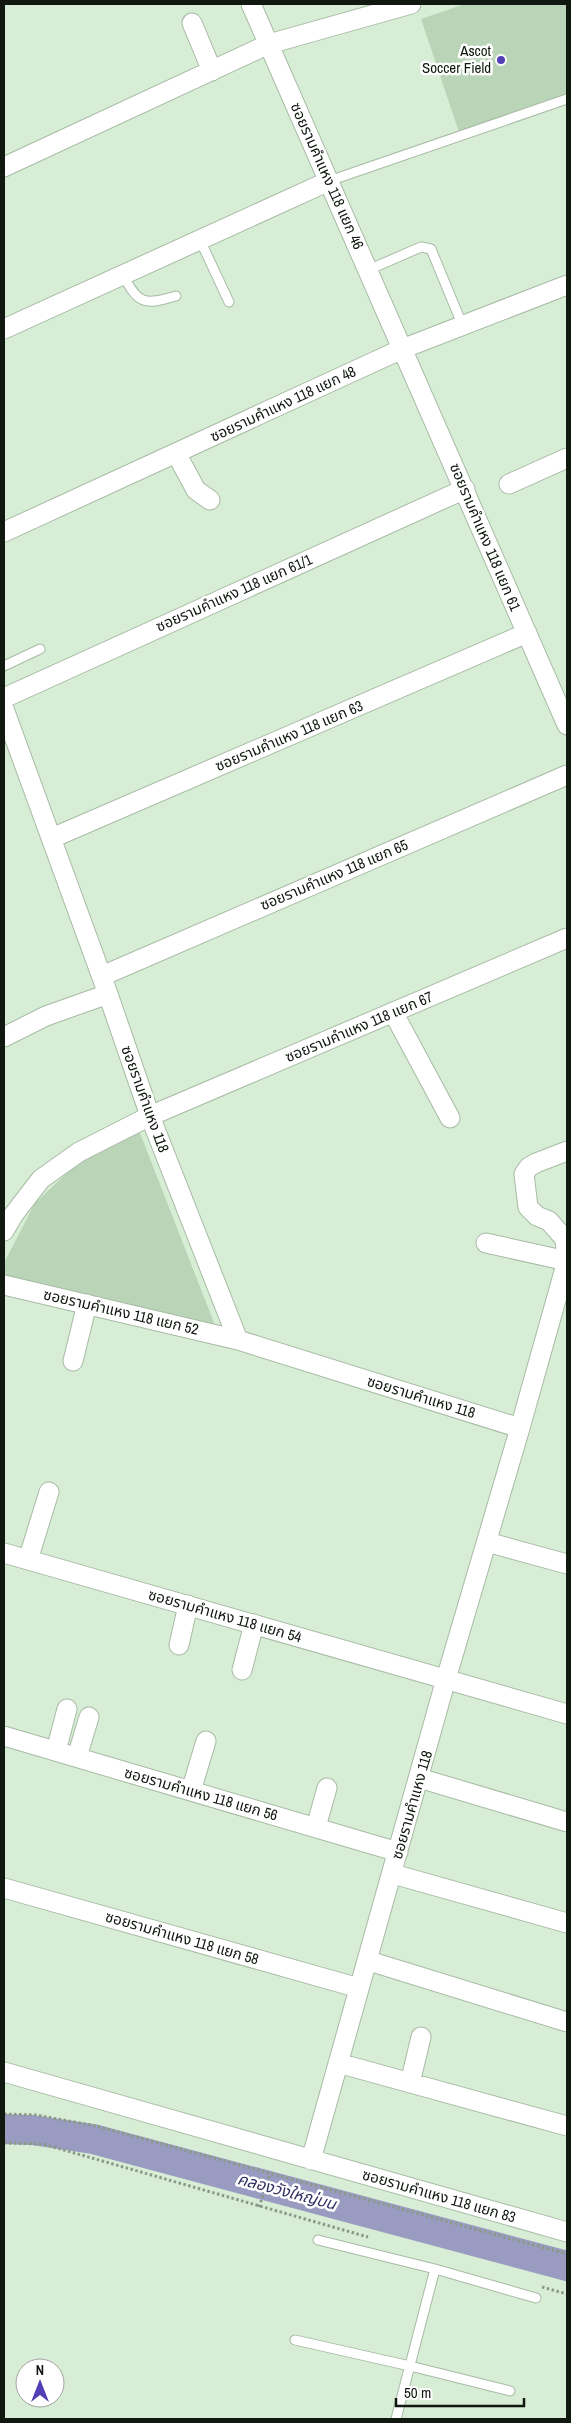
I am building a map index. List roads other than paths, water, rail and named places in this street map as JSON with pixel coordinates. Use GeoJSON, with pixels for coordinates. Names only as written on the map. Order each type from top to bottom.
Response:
{"type":"FeatureCollection","features":[{"type":"Feature","properties":{"kind":"street","name":"ซอยรามคำแหง 118 แยก 46"},"geometry":{"type":"LineString","coordinates":[[251,4],[402,349]]}},
{"type":"Feature","properties":{"kind":"street"},"geometry":{"type":"LineString","coordinates":[[4,167],[269,44],[411,4]]}},
{"type":"Feature","properties":{"kind":"street"},"geometry":{"type":"LineString","coordinates":[[192,23],[212,71]]}},
{"type":"Feature","properties":{"kind":"street"},"geometry":{"type":"LineString","coordinates":[[4,329],[329,181]]}},
{"type":"Feature","properties":{"kind":"street","name":"ซอยรามคำแหง 118 แยก 48"},"geometry":{"type":"LineString","coordinates":[[4,532],[402,349],[462,324],[567,285]]}},
{"type":"Feature","properties":{"kind":"street","name":"ซอยรามคำแหง 118 แยก 61"},"geometry":{"type":"LineString","coordinates":[[402,349],[567,725]]}},
{"type":"Feature","properties":{"kind":"street"},"geometry":{"type":"LineString","coordinates":[[176,453],[196,490],[210,500]]}},
{"type":"Feature","properties":{"kind":"street"},"geometry":{"type":"LineString","coordinates":[[509,484],[567,458]]}},
{"type":"Feature","properties":{"kind":"street","name":"ซอยรามคำแหง 118 แยก 61/1"},"geometry":{"type":"LineString","coordinates":[[4,698],[464,489]]}},
{"type":"Feature","properties":{"kind":"street","name":"ซอยรามคำแหง 118 แยก 63"},"geometry":{"type":"LineString","coordinates":[[52,838],[527,633]]}},
{"type":"Feature","properties":{"kind":"street","name":"ซอยรามคำแหง 118"},"geometry":{"type":"LineString","coordinates":[[4,709],[102,976],[150,1116],[238,1340],[520,1428],[446,1679],[369,1961],[359,1988],[311,2160]]}},
{"type":"Feature","properties":{"kind":"street","name":"ซอยรามคำแหง 118 แยก 65"},"geometry":{"type":"LineString","coordinates":[[102,976],[567,775]]}},
{"type":"Feature","properties":{"kind":"street","name":"ซอยรามคำแหง 118 แยก 67"},"geometry":{"type":"LineString","coordinates":[[4,1231],[14,1214],[41,1179],[79,1152],[150,1116],[567,938]]}},
{"type":"Feature","properties":{"kind":"street"},"geometry":{"type":"LineString","coordinates":[[4,1037],[46,1016],[108,994]]}},
{"type":"Feature","properties":{"kind":"street"},"geometry":{"type":"LineString","coordinates":[[393,1012],[450,1118]]}},
{"type":"Feature","properties":{"kind":"street"},"geometry":{"type":"LineString","coordinates":[[520,1428],[567,1261],[564,1239],[549,1221],[537,1216],[528,1207],[524,1174],[529,1167],[536,1163],[567,1151]]}},
{"type":"Feature","properties":{"kind":"street"},"geometry":{"type":"LineString","coordinates":[[486,1243],[567,1261]]}},
{"type":"Feature","properties":{"kind":"street","name":"ซอยรามคำแหง 118 แยก 52"},"geometry":{"type":"LineString","coordinates":[[4,1285],[238,1340]]}},
{"type":"Feature","properties":{"kind":"street"},"geometry":{"type":"LineString","coordinates":[[73,1361],[87,1304]]}},
{"type":"Feature","properties":{"kind":"street"},"geometry":{"type":"LineString","coordinates":[[28,1560],[49,1492]]}},
{"type":"Feature","properties":{"kind":"street"},"geometry":{"type":"LineString","coordinates":[[487,1542],[567,1564]]}},
{"type":"Feature","properties":{"kind":"street","name":"ซอยรามคำแหง 118 แยก 54"},"geometry":{"type":"LineString","coordinates":[[4,1553],[567,1714]]}},
{"type":"Feature","properties":{"kind":"street"},"geometry":{"type":"LineString","coordinates":[[178,1645],[188,1605]]}},
{"type":"Feature","properties":{"kind":"street"},"geometry":{"type":"LineString","coordinates":[[242,1670],[254,1624]]}},
{"type":"Feature","properties":{"kind":"street"},"geometry":{"type":"LineString","coordinates":[[56,1751],[67,1708]]}},
{"type":"Feature","properties":{"kind":"street"},"geometry":{"type":"LineString","coordinates":[[78,1758],[89,1717]]}},
{"type":"Feature","properties":{"kind":"street","name":"ซอยรามคำแหง 118 แยก 56"},"geometry":{"type":"LineString","coordinates":[[4,1736],[398,1852]]}},
{"type":"Feature","properties":{"kind":"street"},"geometry":{"type":"LineString","coordinates":[[192,1791],[206,1741]]}},
{"type":"Feature","properties":{"kind":"street"},"geometry":{"type":"LineString","coordinates":[[420,1778],[567,1822]]}},
{"type":"Feature","properties":{"kind":"street"},"geometry":{"type":"LineString","coordinates":[[316,1827],[327,1788]]}},
{"type":"Feature","properties":{"kind":"street"},"geometry":{"type":"LineString","coordinates":[[393,1874],[567,1923]]}},
{"type":"Feature","properties":{"kind":"street","name":"ซอยรามคำแหง 118 แยก 58"},"geometry":{"type":"LineString","coordinates":[[4,1888],[359,1988]]}},
{"type":"Feature","properties":{"kind":"street"},"geometry":{"type":"LineString","coordinates":[[369,1961],[567,2022]]}},
{"type":"Feature","properties":{"kind":"street"},"geometry":{"type":"LineString","coordinates":[[410,2083],[421,2037]]}},
{"type":"Feature","properties":{"kind":"street"},"geometry":{"type":"LineString","coordinates":[[338,2063],[567,2126]]}},
{"type":"Feature","properties":{"kind":"street","name":"ซอยรามคำแหง 118 แยก 83"},"geometry":{"type":"LineString","coordinates":[[4,2072],[567,2232]]}},
{"type":"Feature","properties":{"kind":"lane"},"geometry":{"type":"LineString","coordinates":[[329,181],[567,99]]}},
{"type":"Feature","properties":{"kind":"lane"},"geometry":{"type":"LineString","coordinates":[[200,240],[229,302]]}},
{"type":"Feature","properties":{"kind":"lane"},"geometry":{"type":"LineString","coordinates":[[368,270],[421,247],[431,249],[462,324]]}},
{"type":"Feature","properties":{"kind":"lane"},"geometry":{"type":"LineString","coordinates":[[123,275],[132,292],[143,301],[152,303],[176,296]]}},
{"type":"Feature","properties":{"kind":"lane"},"geometry":{"type":"LineString","coordinates":[[4,666],[40,649]]}},
{"type":"Feature","properties":{"kind":"lane"},"geometry":{"type":"LineString","coordinates":[[318,2240],[435,2269],[536,2298]]}},
{"type":"Feature","properties":{"kind":"lane"},"geometry":{"type":"LineString","coordinates":[[396,2419],[435,2269]]}},
{"type":"Feature","properties":{"kind":"lane"},"geometry":{"type":"LineString","coordinates":[[295,2340],[510,2391]]}},
{"type":"Feature","properties":{"kind":"waterway","name":"คลองวังใหญ่บน"},"geometry":{"type":"LineString","coordinates":[[4,2129],[32,2130],[93,2139],[567,2266]]}},
{"type":"Feature","properties":{"kind":"place","name":"Ascot Soccer Field"},"geometry":{"type":"Point","coordinates":[501,60]}}]}
